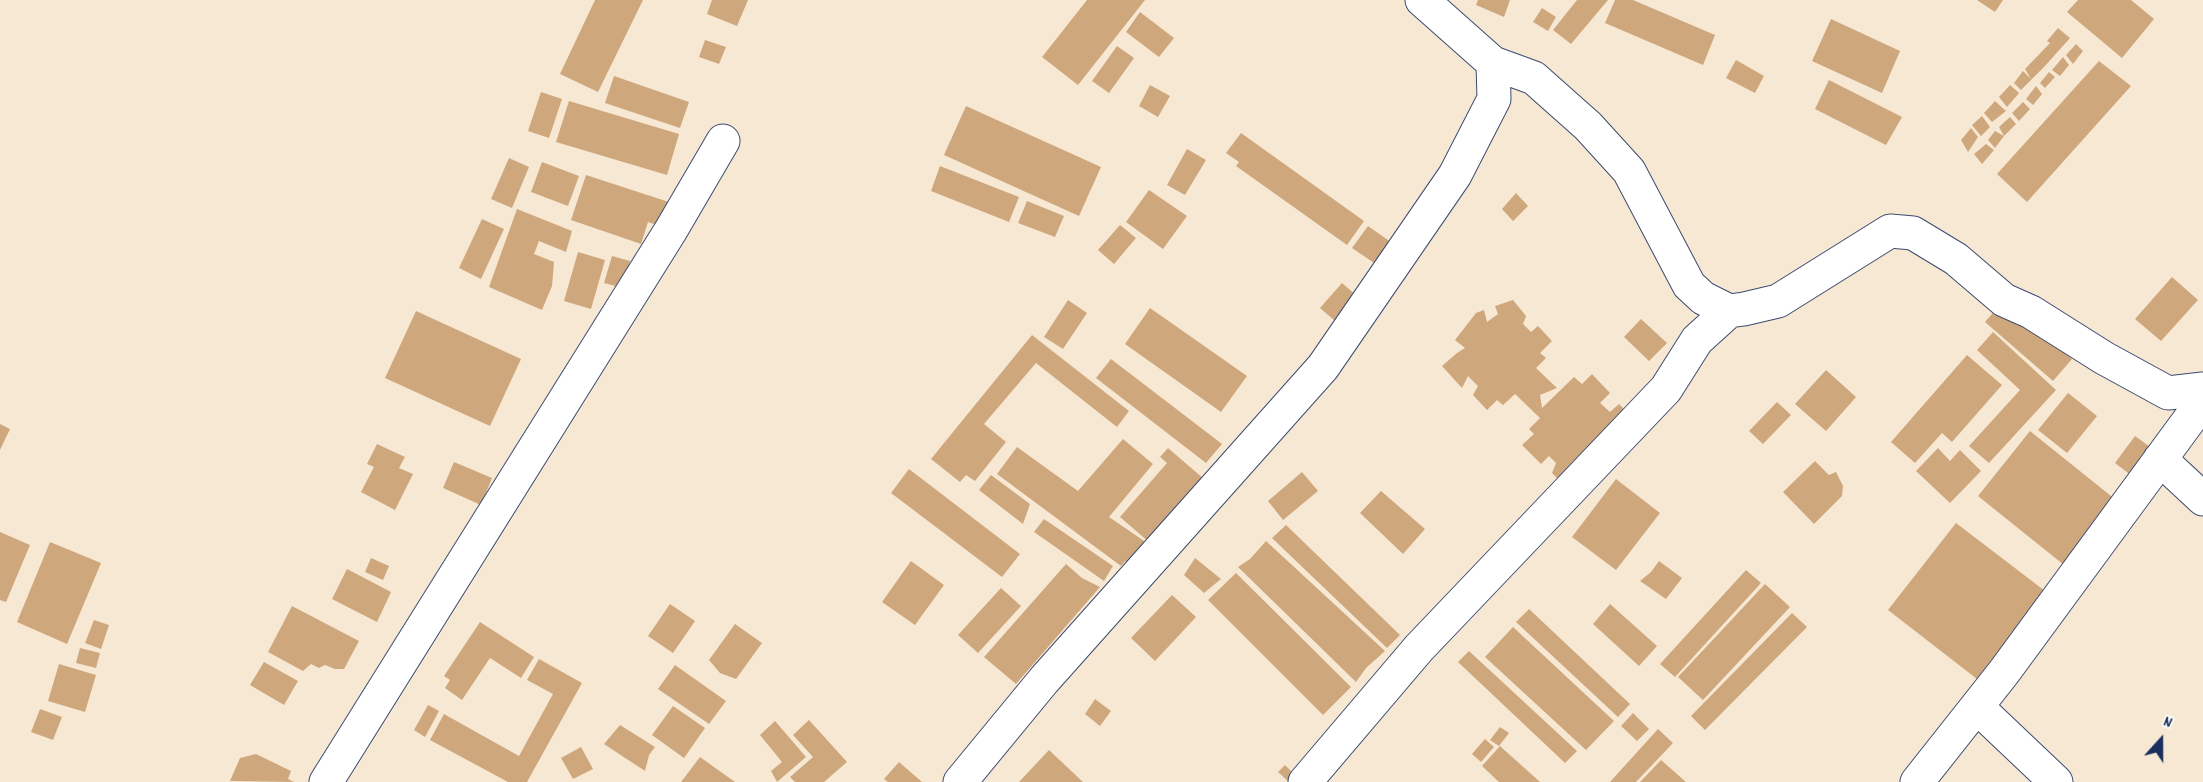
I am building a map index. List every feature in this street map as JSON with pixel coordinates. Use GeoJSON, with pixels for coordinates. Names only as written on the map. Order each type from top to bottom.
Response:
{"type":"FeatureCollection","features":[{"type":"Feature","properties":{"kind":"street"},"geometry":{"type":"LineString","coordinates":[[1422,0],[1493,63],[1534,78],[1588,126],[1629,171],[1689,285],[1703,298],[1730,311]]}},
{"type":"Feature","properties":{"kind":"street"},"geometry":{"type":"LineString","coordinates":[[960,782],[1044,680],[1323,367],[1455,175],[1494,99],[1493,63]]}},
{"type":"Feature","properties":{"kind":"street"},"geometry":{"type":"LineString","coordinates":[[326,782],[671,230],[723,141]]}},
{"type":"Feature","properties":{"kind":"street"},"geometry":{"type":"LineString","coordinates":[[1305,782],[1419,648],[1666,389],[1697,340],[1730,311],[1778,301],[1890,231],[1913,233],[1956,259],[2004,300],[2031,312],[2104,358],[2168,393],[2203,389]]}},
{"type":"Feature","properties":{"kind":"street"},"geometry":{"type":"LineString","coordinates":[[1917,782],[1977,706],[2203,401]]}},
{"type":"Feature","properties":{"kind":"street"},"geometry":{"type":"LineString","coordinates":[[2160,459],[2203,499]]}},
{"type":"Feature","properties":{"kind":"street"},"geometry":{"type":"LineString","coordinates":[[1977,706],[2056,782]]}},
{"type":"Feature","properties":{"kind":"building"},"geometry":{"type":"Polygon","coordinates":[[[595,0],[643,0],[598,92],[560,74],[595,0]]]}},
{"type":"Feature","properties":{"kind":"building"},"geometry":{"type":"Polygon","coordinates":[[[712,0],[748,0],[737,26],[707,14],[712,0]]]}},
{"type":"Feature","properties":{"kind":"building"},"geometry":{"type":"Polygon","coordinates":[[[1087,0],[1145,0],[1078,85],[1042,57],[1087,0]]]}},
{"type":"Feature","properties":{"kind":"building"},"geometry":{"type":"Polygon","coordinates":[[[1478,0],[1510,0],[1504,17],[1476,5],[1478,0]]]}},
{"type":"Feature","properties":{"kind":"building"},"geometry":{"type":"Polygon","coordinates":[[[1577,0],[1608,0],[1571,44],[1553,30],[1577,0]]]}},
{"type":"Feature","properties":{"kind":"building"},"geometry":{"type":"Polygon","coordinates":[[[1615,0],[1633,0],[1715,35],[1703,65],[1605,23],[1615,0]]]}},
{"type":"Feature","properties":{"kind":"building"},"geometry":{"type":"Polygon","coordinates":[[[1977,0],[2003,0],[1995,12],[1977,0]]]}},
{"type":"Feature","properties":{"kind":"building"},"geometry":{"type":"Polygon","coordinates":[[[2078,0],[2131,0],[2154,19],[2122,58],[2067,12],[2078,0]]]}},
{"type":"Feature","properties":{"kind":"building"},"geometry":{"type":"Polygon","coordinates":[[[1542,8],[1556,17],[1548,31],[1533,22],[1542,8]]]}},
{"type":"Feature","properties":{"kind":"building"},"geometry":{"type":"Polygon","coordinates":[[[1140,12],[1174,38],[1159,57],[1126,32],[1140,12]]]}},
{"type":"Feature","properties":{"kind":"building"},"geometry":{"type":"Polygon","coordinates":[[[1831,19],[1900,51],[1882,93],[1812,61],[1831,19]]]}},
{"type":"Feature","properties":{"kind":"building"},"geometry":{"type":"Polygon","coordinates":[[[2058,28],[2070,38],[2021,90],[2014,83],[2023,71],[2031,79],[2025,69],[2050,43],[2047,41],[2058,28]]]}},
{"type":"Feature","properties":{"kind":"building"},"geometry":{"type":"Polygon","coordinates":[[[705,40],[726,47],[719,64],[699,57],[705,40]]]}},
{"type":"Feature","properties":{"kind":"building"},"geometry":{"type":"Polygon","coordinates":[[[2076,44],[2083,51],[2073,64],[2066,55],[2076,44]]]}},
{"type":"Feature","properties":{"kind":"building"},"geometry":{"type":"Polygon","coordinates":[[[1117,46],[1134,58],[1109,93],[1092,81],[1117,46]]]}},
{"type":"Feature","properties":{"kind":"building"},"geometry":{"type":"Polygon","coordinates":[[[2063,57],[2069,65],[2060,76],[2052,70],[2063,57]]]}},
{"type":"Feature","properties":{"kind":"building"},"geometry":{"type":"Polygon","coordinates":[[[1736,60],[1764,76],[1755,93],[1726,78],[1736,60]]]}},
{"type":"Feature","properties":{"kind":"building"},"geometry":{"type":"Polygon","coordinates":[[[2099,61],[2131,86],[2027,202],[1997,174],[2099,61]]]}},
{"type":"Feature","properties":{"kind":"building"},"geometry":{"type":"Polygon","coordinates":[[[2049,72],[2055,77],[2045,88],[2040,83],[2049,72]]]}},
{"type":"Feature","properties":{"kind":"building"},"geometry":{"type":"Polygon","coordinates":[[[614,76],[689,102],[680,128],[605,103],[614,76]]]}},
{"type":"Feature","properties":{"kind":"building"},"geometry":{"type":"Polygon","coordinates":[[[1829,80],[1902,117],[1886,145],[1815,109],[1829,80]]]}},
{"type":"Feature","properties":{"kind":"building"},"geometry":{"type":"Polygon","coordinates":[[[1150,85],[1170,96],[1158,117],[1139,106],[1150,85]]]}},
{"type":"Feature","properties":{"kind":"building"},"geometry":{"type":"Polygon","coordinates":[[[2010,85],[2019,93],[2007,107],[1999,97],[2010,85]]]}},
{"type":"Feature","properties":{"kind":"building"},"geometry":{"type":"Polygon","coordinates":[[[2036,86],[2042,94],[2033,105],[2026,99],[2036,86]]]}},
{"type":"Feature","properties":{"kind":"building"},"geometry":{"type":"Polygon","coordinates":[[[541,92],[562,99],[549,138],[528,131],[541,92]]]}},
{"type":"Feature","properties":{"kind":"building"},"geometry":{"type":"Polygon","coordinates":[[[569,101],[679,134],[667,175],[556,142],[569,101]]]}},
{"type":"Feature","properties":{"kind":"building"},"geometry":{"type":"Polygon","coordinates":[[[1995,101],[2006,111],[1992,122],[1984,113],[1995,101]]]}},
{"type":"Feature","properties":{"kind":"building"},"geometry":{"type":"Polygon","coordinates":[[[2023,102],[2030,109],[2019,121],[2012,113],[2023,102]]]}},
{"type":"Feature","properties":{"kind":"building"},"geometry":{"type":"Polygon","coordinates":[[[966,106],[1101,167],[1079,216],[944,155],[966,106]]]}},
{"type":"Feature","properties":{"kind":"building"},"geometry":{"type":"Polygon","coordinates":[[[1982,116],[1990,127],[1981,136],[1972,125],[1982,116]]]}},
{"type":"Feature","properties":{"kind":"building"},"geometry":{"type":"Polygon","coordinates":[[[2010,117],[2016,124],[2004,136],[1999,127],[2010,117]]]}},
{"type":"Feature","properties":{"kind":"building"},"geometry":{"type":"Polygon","coordinates":[[[1971,128],[1978,137],[1968,152],[1961,140],[1971,128]]]}},
{"type":"Feature","properties":{"kind":"building"},"geometry":{"type":"Polygon","coordinates":[[[1995,131],[2004,136],[1995,148],[1988,140],[1995,131]]]}},
{"type":"Feature","properties":{"kind":"building"},"geometry":{"type":"Polygon","coordinates":[[[1241,133],[1364,221],[1347,245],[1236,166],[1239,162],[1226,153],[1241,133]]]}},
{"type":"Feature","properties":{"kind":"building"},"geometry":{"type":"Polygon","coordinates":[[[1986,144],[1994,150],[1982,164],[1974,154],[1986,144]]]}},
{"type":"Feature","properties":{"kind":"building"},"geometry":{"type":"Polygon","coordinates":[[[1187,149],[1206,160],[1185,195],[1167,185],[1187,149]]]}},
{"type":"Feature","properties":{"kind":"building"},"geometry":{"type":"Polygon","coordinates":[[[509,158],[529,167],[512,208],[491,199],[509,158]]]}},
{"type":"Feature","properties":{"kind":"building"},"geometry":{"type":"Polygon","coordinates":[[[542,162],[579,176],[568,206],[531,192],[542,162]]]}},
{"type":"Feature","properties":{"kind":"building"},"geometry":{"type":"Polygon","coordinates":[[[940,166],[1019,197],[1009,222],[931,191],[940,166]]]}},
{"type":"Feature","properties":{"kind":"building"},"geometry":{"type":"Polygon","coordinates":[[[586,175],[678,205],[670,229],[648,222],[641,244],[571,220],[586,175]]]}},
{"type":"Feature","properties":{"kind":"building"},"geometry":{"type":"Polygon","coordinates":[[[1149,190],[1187,216],[1163,249],[1126,222],[1149,190]]]}},
{"type":"Feature","properties":{"kind":"building"},"geometry":{"type":"Polygon","coordinates":[[[1516,193],[1528,206],[1513,221],[1502,209],[1516,193]]]}},
{"type":"Feature","properties":{"kind":"building"},"geometry":{"type":"Polygon","coordinates":[[[1027,201],[1064,216],[1055,237],[1018,223],[1027,201]]]}},
{"type":"Feature","properties":{"kind":"building"},"geometry":{"type":"Polygon","coordinates":[[[517,209],[572,231],[566,252],[539,241],[534,254],[554,262],[552,286],[542,310],[489,287],[517,209]]]}},
{"type":"Feature","properties":{"kind":"building"},"geometry":{"type":"Polygon","coordinates":[[[482,219],[504,229],[481,279],[459,268],[482,219]]]}},
{"type":"Feature","properties":{"kind":"building"},"geometry":{"type":"Polygon","coordinates":[[[1120,225],[1136,238],[1114,264],[1098,250],[1120,225]]]}},
{"type":"Feature","properties":{"kind":"building"},"geometry":{"type":"Polygon","coordinates":[[[1368,226],[1395,245],[1380,267],[1352,248],[1368,226]]]}},
{"type":"Feature","properties":{"kind":"building"},"geometry":{"type":"Polygon","coordinates":[[[578,252],[605,260],[591,309],[564,301],[578,252]]]}},
{"type":"Feature","properties":{"kind":"building"},"geometry":{"type":"Polygon","coordinates":[[[612,256],[630,261],[623,288],[604,283],[612,256]]]}},
{"type":"Feature","properties":{"kind":"building"},"geometry":{"type":"Polygon","coordinates":[[[2172,277],[2198,300],[2161,341],[2135,319],[2172,277]]]}},
{"type":"Feature","properties":{"kind":"building"},"geometry":{"type":"Polygon","coordinates":[[[1342,283],[1357,296],[1335,321],[1320,308],[1342,283]]]}},
{"type":"Feature","properties":{"kind":"building"},"geometry":{"type":"Polygon","coordinates":[[[1068,300],[1087,313],[1063,349],[1044,337],[1068,300]]]}},
{"type":"Feature","properties":{"kind":"building"},"geometry":{"type":"Polygon","coordinates":[[[1513,300],[1526,316],[1523,324],[1531,332],[1538,326],[1552,341],[1540,353],[1546,358],[1536,368],[1557,388],[1540,395],[1542,408],[1574,377],[1582,384],[1592,374],[1610,393],[1600,403],[1610,412],[1619,404],[1632,417],[1565,486],[1552,473],[1556,463],[1549,456],[1541,464],[1522,445],[1534,434],[1529,429],[1540,418],[1515,394],[1503,405],[1497,400],[1487,410],[1473,395],[1478,386],[1468,376],[1462,388],[1442,366],[1465,348],[1455,340],[1476,313],[1484,310],[1487,322],[1498,314],[1495,306],[1513,300]]]}},
{"type":"Feature","properties":{"kind":"building"},"geometry":{"type":"Polygon","coordinates":[[[2004,300],[2072,359],[2053,381],[1985,322],[2004,300]]]}},
{"type":"Feature","properties":{"kind":"building"},"geometry":{"type":"Polygon","coordinates":[[[1150,308],[1247,376],[1221,412],[1125,344],[1150,308]]]}},
{"type":"Feature","properties":{"kind":"building"},"geometry":{"type":"Polygon","coordinates":[[[416,311],[521,359],[490,426],[385,378],[416,311]]]}},
{"type":"Feature","properties":{"kind":"building"},"geometry":{"type":"Polygon","coordinates":[[[1641,319],[1667,343],[1649,361],[1624,337],[1641,319]]]}},
{"type":"Feature","properties":{"kind":"building"},"geometry":{"type":"Polygon","coordinates":[[[1993,332],[2056,390],[1989,463],[1969,446],[2020,390],[1977,350],[1993,332]]]}},
{"type":"Feature","properties":{"kind":"building"},"geometry":{"type":"Polygon","coordinates":[[[1032,335],[1129,411],[1117,427],[1036,363],[984,424],[1006,442],[975,481],[966,475],[960,482],[931,459],[1032,335]]]}},
{"type":"Feature","properties":{"kind":"building"},"geometry":{"type":"Polygon","coordinates":[[[1967,355],[2002,385],[1952,442],[1942,433],[1915,463],[1891,442],[1967,355]]]}},
{"type":"Feature","properties":{"kind":"building"},"geometry":{"type":"Polygon","coordinates":[[[1111,359],[1222,444],[1206,463],[1096,378],[1111,359]]]}},
{"type":"Feature","properties":{"kind":"building"},"geometry":{"type":"Polygon","coordinates":[[[1826,370],[1856,397],[1826,431],[1795,404],[1826,370]]]}},
{"type":"Feature","properties":{"kind":"building"},"geometry":{"type":"Polygon","coordinates":[[[2068,393],[2097,416],[2067,453],[2038,430],[2068,393]]]}},
{"type":"Feature","properties":{"kind":"building"},"geometry":{"type":"Polygon","coordinates":[[[1777,402],[1791,415],[1763,444],[1749,431],[1777,402]]]}},
{"type":"Feature","properties":{"kind":"building"},"geometry":{"type":"Polygon","coordinates":[[[0,424],[10,429],[0,450],[0,424]]]}},
{"type":"Feature","properties":{"kind":"building"},"geometry":{"type":"Polygon","coordinates":[[[2030,431],[2116,500],[2064,565],[1978,496],[2030,431]]]}},
{"type":"Feature","properties":{"kind":"building"},"geometry":{"type":"Polygon","coordinates":[[[2135,436],[2153,449],[2132,476],[2115,463],[2135,436]]]}},
{"type":"Feature","properties":{"kind":"building"},"geometry":{"type":"Polygon","coordinates":[[[1123,439],[1153,464],[1109,517],[1150,545],[1133,567],[1125,561],[1121,566],[997,474],[1017,447],[1078,491],[1123,439]]]}},
{"type":"Feature","properties":{"kind":"building"},"geometry":{"type":"Polygon","coordinates":[[[377,444],[405,457],[399,468],[413,474],[395,510],[361,492],[374,467],[367,464],[377,444]]]}},
{"type":"Feature","properties":{"kind":"building"},"geometry":{"type":"Polygon","coordinates":[[[1168,448],[1204,479],[1150,543],[1120,517],[1167,463],[1160,457],[1168,448]]]}},
{"type":"Feature","properties":{"kind":"building"},"geometry":{"type":"Polygon","coordinates":[[[1938,448],[1950,461],[1960,450],[1981,471],[1950,503],[1916,471],[1938,448]]]}},
{"type":"Feature","properties":{"kind":"building"},"geometry":{"type":"Polygon","coordinates":[[[1815,461],[1829,475],[1836,472],[1843,486],[1842,496],[1814,524],[1783,492],[1815,461]]]}},
{"type":"Feature","properties":{"kind":"building"},"geometry":{"type":"Polygon","coordinates":[[[454,462],[492,478],[481,505],[443,488],[454,462]]]}},
{"type":"Feature","properties":{"kind":"building"},"geometry":{"type":"Polygon","coordinates":[[[909,469],[1020,554],[1002,577],[891,493],[909,469]]]}},
{"type":"Feature","properties":{"kind":"building"},"geometry":{"type":"Polygon","coordinates":[[[1302,472],[1318,491],[1283,520],[1268,501],[1302,472]]]}},
{"type":"Feature","properties":{"kind":"building"},"geometry":{"type":"Polygon","coordinates":[[[991,475],[1030,504],[1023,524],[979,490],[991,475]]]}},
{"type":"Feature","properties":{"kind":"building"},"geometry":{"type":"Polygon","coordinates":[[[1616,479],[1660,513],[1616,570],[1572,537],[1616,479]]]}},
{"type":"Feature","properties":{"kind":"building"},"geometry":{"type":"Polygon","coordinates":[[[1381,491],[1425,529],[1403,554],[1360,513],[1381,491]]]}},
{"type":"Feature","properties":{"kind":"building"},"geometry":{"type":"Polygon","coordinates":[[[1044,519],[1113,566],[1104,581],[1034,532],[1044,519]]]}},
{"type":"Feature","properties":{"kind":"building"},"geometry":{"type":"Polygon","coordinates":[[[1956,523],[2045,591],[1977,679],[1888,610],[1956,523]]]}},
{"type":"Feature","properties":{"kind":"building"},"geometry":{"type":"Polygon","coordinates":[[[1286,525],[1400,635],[1387,648],[1272,538],[1286,525]]]}},
{"type":"Feature","properties":{"kind":"building"},"geometry":{"type":"Polygon","coordinates":[[[0,532],[30,545],[6,602],[0,600],[0,532]]]}},
{"type":"Feature","properties":{"kind":"building"},"geometry":{"type":"Polygon","coordinates":[[[1266,541],[1385,651],[1366,668],[1356,682],[1238,567],[1250,559],[1266,541]]]}},
{"type":"Feature","properties":{"kind":"building"},"geometry":{"type":"Polygon","coordinates":[[[50,542],[101,563],[67,644],[17,622],[50,542]]]}},
{"type":"Feature","properties":{"kind":"building"},"geometry":{"type":"Polygon","coordinates":[[[371,558],[389,566],[383,580],[365,572],[371,558]]]}},
{"type":"Feature","properties":{"kind":"building"},"geometry":{"type":"Polygon","coordinates":[[[1195,558],[1221,579],[1204,593],[1184,575],[1195,558]]]}},
{"type":"Feature","properties":{"kind":"building"},"geometry":{"type":"Polygon","coordinates":[[[911,561],[944,585],[915,625],[882,602],[911,561]]]}},
{"type":"Feature","properties":{"kind":"building"},"geometry":{"type":"Polygon","coordinates":[[[1659,561],[1682,578],[1666,599],[1640,581],[1659,561]]]}},
{"type":"Feature","properties":{"kind":"building"},"geometry":{"type":"Polygon","coordinates":[[[1066,564],[1082,578],[1100,587],[1016,684],[984,657],[1066,564]]]}},
{"type":"Feature","properties":{"kind":"building"},"geometry":{"type":"Polygon","coordinates":[[[347,569],[391,592],[377,622],[332,599],[347,569]]]}},
{"type":"Feature","properties":{"kind":"building"},"geometry":{"type":"Polygon","coordinates":[[[1746,570],[1761,583],[1675,677],[1660,664],[1746,570]]]}},
{"type":"Feature","properties":{"kind":"building"},"geometry":{"type":"Polygon","coordinates":[[[1236,573],[1351,687],[1323,715],[1208,600],[1236,573]]]}},
{"type":"Feature","properties":{"kind":"building"},"geometry":{"type":"Polygon","coordinates":[[[1765,584],[1790,607],[1703,700],[1678,677],[1765,584]]]}},
{"type":"Feature","properties":{"kind":"building"},"geometry":{"type":"Polygon","coordinates":[[[1001,588],[1021,606],[978,653],[958,635],[1001,588]]]}},
{"type":"Feature","properties":{"kind":"building"},"geometry":{"type":"Polygon","coordinates":[[[1172,595],[1196,617],[1155,661],[1131,638],[1172,595]]]}},
{"type":"Feature","properties":{"kind":"building"},"geometry":{"type":"Polygon","coordinates":[[[670,604],[695,621],[673,653],[648,636],[670,604]]]}},
{"type":"Feature","properties":{"kind":"building"},"geometry":{"type":"Polygon","coordinates":[[[1610,604],[1657,646],[1639,666],[1593,624],[1610,604]]]}},
{"type":"Feature","properties":{"kind":"building"},"geometry":{"type":"Polygon","coordinates":[[[292,606],[359,641],[344,669],[335,669],[325,665],[319,668],[311,664],[303,671],[268,652],[292,606]]]}},
{"type":"Feature","properties":{"kind":"building"},"geometry":{"type":"Polygon","coordinates":[[[1529,609],[1630,704],[1618,717],[1516,622],[1529,609]]]}},
{"type":"Feature","properties":{"kind":"building"},"geometry":{"type":"Polygon","coordinates":[[[1792,613],[1807,627],[1705,730],[1691,716],[1792,613]]]}},
{"type":"Feature","properties":{"kind":"building"},"geometry":{"type":"Polygon","coordinates":[[[94,620],[109,625],[101,649],[85,643],[94,620]]]}},
{"type":"Feature","properties":{"kind":"building"},"geometry":{"type":"Polygon","coordinates":[[[480,622],[534,657],[521,678],[490,658],[462,700],[445,688],[450,680],[444,676],[480,622]]]}},
{"type":"Feature","properties":{"kind":"building"},"geometry":{"type":"Polygon","coordinates":[[[735,624],[762,643],[736,679],[720,673],[709,660],[735,624]]]}},
{"type":"Feature","properties":{"kind":"building"},"geometry":{"type":"Polygon","coordinates":[[[1513,627],[1614,721],[1586,750],[1485,657],[1513,627]]]}},
{"type":"Feature","properties":{"kind":"building"},"geometry":{"type":"Polygon","coordinates":[[[80,648],[100,653],[96,668],[76,663],[80,648]]]}},
{"type":"Feature","properties":{"kind":"building"},"geometry":{"type":"Polygon","coordinates":[[[1469,651],[1577,751],[1565,763],[1458,662],[1469,651]]]}},
{"type":"Feature","properties":{"kind":"building"},"geometry":{"type":"Polygon","coordinates":[[[539,659],[582,683],[527,782],[508,782],[430,740],[444,714],[519,756],[553,694],[527,680],[539,659]]]}},
{"type":"Feature","properties":{"kind":"building"},"geometry":{"type":"Polygon","coordinates":[[[264,662],[298,681],[284,705],[250,685],[264,662]]]}},
{"type":"Feature","properties":{"kind":"building"},"geometry":{"type":"Polygon","coordinates":[[[59,664],[96,675],[85,712],[48,701],[59,664]]]}},
{"type":"Feature","properties":{"kind":"building"},"geometry":{"type":"Polygon","coordinates":[[[675,665],[726,701],[709,724],[658,689],[675,665]]]}},
{"type":"Feature","properties":{"kind":"building"},"geometry":{"type":"Polygon","coordinates":[[[1095,699],[1111,711],[1100,726],[1085,714],[1095,699]]]}},
{"type":"Feature","properties":{"kind":"building"},"geometry":{"type":"Polygon","coordinates":[[[428,705],[439,711],[425,737],[414,730],[428,705]]]}},
{"type":"Feature","properties":{"kind":"building"},"geometry":{"type":"Polygon","coordinates":[[[673,706],[705,728],[684,758],[652,735],[673,706]]]}},
{"type":"Feature","properties":{"kind":"building"},"geometry":{"type":"Polygon","coordinates":[[[40,709],[62,717],[53,740],[31,732],[40,709]]]}},
{"type":"Feature","properties":{"kind":"building"},"geometry":{"type":"Polygon","coordinates":[[[1633,713],[1649,729],[1637,741],[1621,726],[1633,713]]]}},
{"type":"Feature","properties":{"kind":"building"},"geometry":{"type":"Polygon","coordinates":[[[809,720],[847,762],[824,782],[795,782],[790,777],[813,757],[793,735],[809,720]]]}},
{"type":"Feature","properties":{"kind":"building"},"geometry":{"type":"Polygon","coordinates":[[[775,721],[806,757],[777,782],[771,771],[782,762],[760,735],[775,721]]]}},
{"type":"Feature","properties":{"kind":"building"},"geometry":{"type":"Polygon","coordinates":[[[620,725],[655,747],[649,755],[645,771],[604,744],[620,725]]]}},
{"type":"Feature","properties":{"kind":"building"},"geometry":{"type":"Polygon","coordinates":[[[1500,727],[1509,733],[1499,746],[1490,740],[1500,727]]]}},
{"type":"Feature","properties":{"kind":"building"},"geometry":{"type":"Polygon","coordinates":[[[1658,729],[1673,743],[1636,782],[1610,782],[1658,729]]]}},
{"type":"Feature","properties":{"kind":"building"},"geometry":{"type":"Polygon","coordinates":[[[1485,739],[1494,747],[1481,762],[1472,754],[1485,739]]]}},
{"type":"Feature","properties":{"kind":"building"},"geometry":{"type":"Polygon","coordinates":[[[1500,746],[1540,782],[1499,782],[1482,766],[1500,746]]]}},
{"type":"Feature","properties":{"kind":"building"},"geometry":{"type":"Polygon","coordinates":[[[581,747],[593,769],[573,779],[561,758],[581,747]]]}},
{"type":"Feature","properties":{"kind":"building"},"geometry":{"type":"Polygon","coordinates":[[[1049,750],[1083,782],[1019,782],[1049,750]]]}},
{"type":"Feature","properties":{"kind":"building"},"geometry":{"type":"Polygon","coordinates":[[[256,754],[291,771],[288,779],[294,782],[230,781],[240,758],[256,754]]]}},
{"type":"Feature","properties":{"kind":"building"},"geometry":{"type":"Polygon","coordinates":[[[700,757],[735,782],[681,782],[700,757]]]}},
{"type":"Feature","properties":{"kind":"building"},"geometry":{"type":"Polygon","coordinates":[[[1661,760],[1686,782],[1640,782],[1661,760]]]}},
{"type":"Feature","properties":{"kind":"building"},"geometry":{"type":"Polygon","coordinates":[[[899,762],[922,782],[888,782],[884,779],[899,762]]]}},
{"type":"Feature","properties":{"kind":"building"},"geometry":{"type":"Polygon","coordinates":[[[1285,765],[1300,780],[1298,782],[1289,782],[1278,772],[1285,765]]]}}]}
